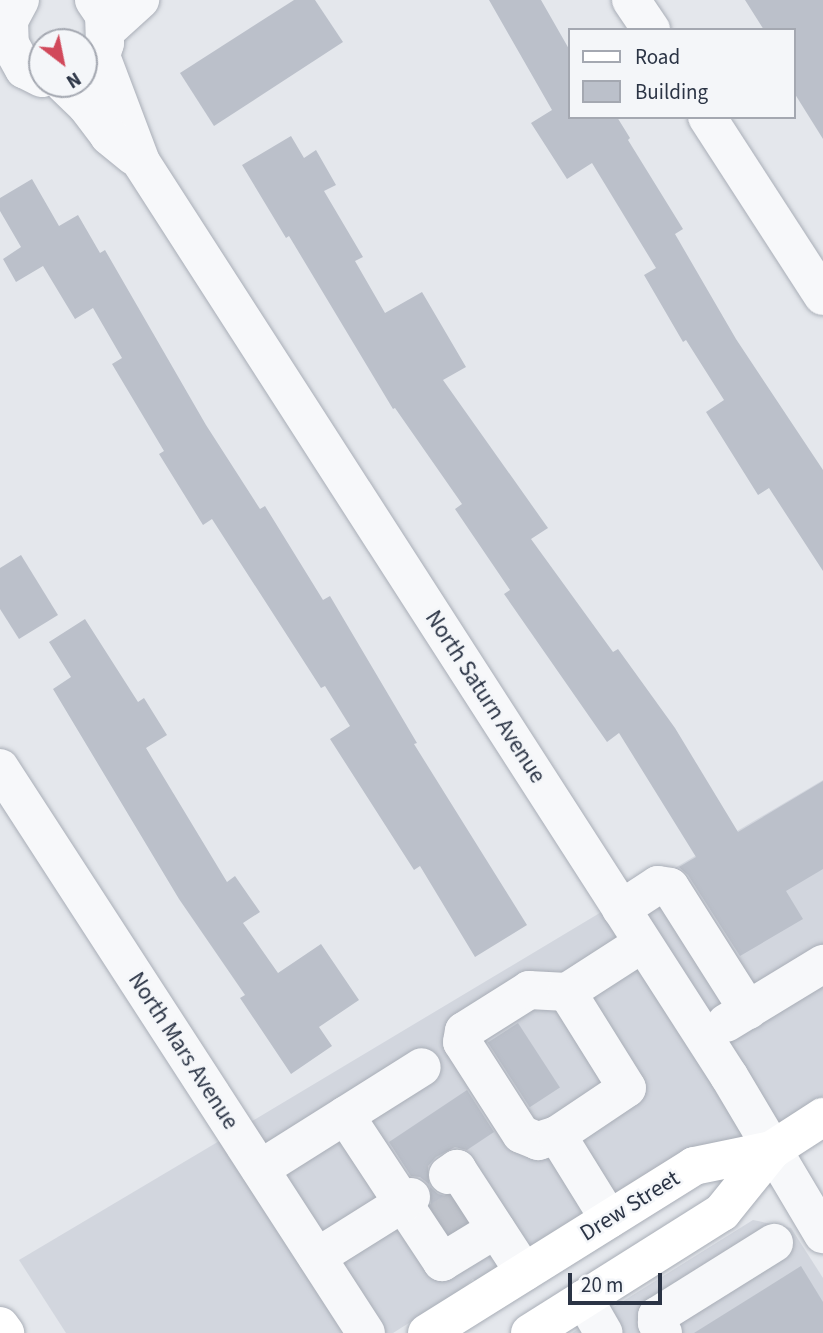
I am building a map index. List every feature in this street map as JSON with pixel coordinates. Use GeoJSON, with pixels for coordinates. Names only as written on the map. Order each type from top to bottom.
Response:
{"type":"FeatureCollection","features":[{"type":"Feature","properties":{"kind":"main road","name":"Drew Street"},"geometry":{"type":"LineString","coordinates":[[530,1333],[722,1213],[772,1150],[823,1117]]}},
{"type":"Feature","properties":{"kind":"main road","name":"Drew Street"},"geometry":{"type":"LineString","coordinates":[[427,1333],[694,1166],[772,1150]]}},
{"type":"Feature","properties":{"kind":"main road"},"geometry":{"type":"LineString","coordinates":[[443,1333],[474,1304]]}},
{"type":"Feature","properties":{"kind":"main road"},"geometry":{"type":"LineString","coordinates":[[0,1326],[5,1333]]}},
{"type":"Feature","properties":{"kind":"street"},"geometry":{"type":"LineString","coordinates":[[98,37],[140,0]]}},
{"type":"Feature","properties":{"kind":"street"},"geometry":{"type":"LineString","coordinates":[[631,0],[649,28]]}},
{"type":"Feature","properties":{"kind":"street","name":"North Saturn Avenue"},"geometry":{"type":"LineString","coordinates":[[10,16],[15,58],[28,67]]}},
{"type":"Feature","properties":{"kind":"street","name":"North Saturn Avenue"},"geometry":{"type":"LineString","coordinates":[[98,44],[141,162],[704,1037],[823,1234]]}},
{"type":"Feature","properties":{"kind":"street"},"geometry":{"type":"LineString","coordinates":[[0,89],[28,84]]}},
{"type":"Feature","properties":{"kind":"street","name":"North Saturn Avenue"},"geometry":{"type":"LineString","coordinates":[[75,98],[86,105],[109,136],[141,162]]}},
{"type":"Feature","properties":{"kind":"street"},"geometry":{"type":"LineString","coordinates":[[708,119],[823,296]]}},
{"type":"Feature","properties":{"kind":"street","name":"North Mars Avenue"},"geometry":{"type":"LineString","coordinates":[[0,768],[366,1333]]}},
{"type":"Feature","properties":{"kind":"street"},"geometry":{"type":"LineString","coordinates":[[621,909],[659,886],[670,887],[748,1010]]}},
{"type":"Feature","properties":{"kind":"street"},"geometry":{"type":"LineString","coordinates":[[567,992],[627,1088],[556,1135],[538,1141],[522,1134],[462,1042],[464,1031],[528,990],[567,992],[643,943]]}},
{"type":"Feature","properties":{"kind":"street"},"geometry":{"type":"LineString","coordinates":[[704,1037],[823,964]]}},
{"type":"Feature","properties":{"kind":"street"},"geometry":{"type":"LineString","coordinates":[[260,1169],[422,1067]]}},
{"type":"Feature","properties":{"kind":"street"},"geometry":{"type":"LineString","coordinates":[[345,1115],[417,1215],[442,1262],[472,1202],[524,1272]]}},
{"type":"Feature","properties":{"kind":"street"},"geometry":{"type":"LineString","coordinates":[[556,1135],[609,1219]]}},
{"type":"Feature","properties":{"kind":"street"},"geometry":{"type":"LineString","coordinates":[[317,1257],[417,1215]]}},
{"type":"Feature","properties":{"kind":"street"},"geometry":{"type":"LineString","coordinates":[[650,1258],[671,1318],[774,1243]]}},
{"type":"Feature","properties":{"kind":"street"},"geometry":{"type":"LineString","coordinates":[[583,1299],[604,1333]]}},
{"type":"Feature","properties":{"kind":"shaded area"},"geometry":{"type":"Polygon","coordinates":[[[823,780],[823,1096],[776,1125],[631,894],[823,780]]]}},
{"type":"Feature","properties":{"kind":"shaded area"},"geometry":{"type":"Polygon","coordinates":[[[603,911],[746,1137],[476,1281],[473,1279],[463,1289],[393,1333],[386,1333],[249,1123],[603,911]]]}},
{"type":"Feature","properties":{"kind":"shaded area"},"geometry":{"type":"Polygon","coordinates":[[[221,1140],[347,1333],[66,1333],[19,1260],[221,1140]]]}},
{"type":"Feature","properties":{"kind":"shaded area"},"geometry":{"type":"Polygon","coordinates":[[[753,1220],[791,1228],[823,1278],[823,1333],[572,1333],[753,1220]]]}},
{"type":"Feature","properties":{"kind":"building"},"geometry":{"type":"Polygon","coordinates":[[[294,0],[315,0],[343,42],[214,126],[180,73],[294,0]]]}},
{"type":"Feature","properties":{"kind":"building"},"geometry":{"type":"Polygon","coordinates":[[[489,0],[541,0],[568,47],[568,119],[618,119],[630,138],[628,140],[683,229],[675,234],[736,339],[823,470],[823,571],[769,488],[758,495],[706,412],[724,400],[686,340],[683,342],[644,275],[656,268],[592,163],[567,179],[531,123],[552,110],[489,0]]]}},
{"type":"Feature","properties":{"kind":"building"},"geometry":{"type":"Polygon","coordinates":[[[745,0],[823,0],[823,139],[795,94],[795,28],[763,28],[745,0]]]}},
{"type":"Feature","properties":{"kind":"building"},"geometry":{"type":"Polygon","coordinates":[[[291,136],[304,158],[316,150],[336,185],[324,191],[363,257],[355,261],[385,313],[422,292],[466,367],[443,380],[548,528],[531,539],[613,652],[618,649],[675,728],[738,832],[823,781],[823,869],[786,891],[803,919],[740,956],[688,875],[679,867],[696,857],[619,733],[607,742],[504,594],[510,590],[455,509],[462,504],[395,408],[393,409],[289,236],[286,238],[242,165],[291,136]]]}},
{"type":"Feature","properties":{"kind":"building"},"geometry":{"type":"Polygon","coordinates":[[[32,179],[59,226],[78,215],[100,253],[105,250],[206,425],[260,509],[265,506],[323,600],[330,596],[417,743],[414,744],[527,925],[475,957],[420,866],[414,870],[330,739],[350,726],[325,686],[321,688],[212,519],[203,525],[159,454],[164,451],[112,364],[122,358],[93,308],[75,319],[43,266],[16,282],[3,259],[21,247],[0,211],[0,198],[32,179]]]}},
{"type":"Feature","properties":{"kind":"building"},"geometry":{"type":"Polygon","coordinates":[[[21,555],[58,615],[19,639],[0,609],[0,568],[21,555]]]}},
{"type":"Feature","properties":{"kind":"building"},"geometry":{"type":"Polygon","coordinates":[[[85,619],[138,702],[144,698],[167,735],[146,748],[227,882],[235,876],[260,912],[243,923],[278,973],[321,944],[359,1000],[319,1027],[332,1046],[291,1074],[240,998],[245,995],[179,899],[53,689],[71,677],[49,642],[85,619]]]}},
{"type":"Feature","properties":{"kind":"building"},"geometry":{"type":"Polygon","coordinates":[[[518,1023],[560,1088],[530,1107],[488,1043],[518,1023]]]}},
{"type":"Feature","properties":{"kind":"building"},"geometry":{"type":"Polygon","coordinates":[[[467,1090],[494,1132],[467,1150],[455,1147],[436,1157],[428,1166],[429,1184],[420,1177],[411,1176],[389,1142],[467,1090]]]}},
{"type":"Feature","properties":{"kind":"building"},"geometry":{"type":"Polygon","coordinates":[[[430,1187],[438,1194],[449,1197],[465,1222],[449,1232],[431,1206],[430,1187]]]}},
{"type":"Feature","properties":{"kind":"building"},"geometry":{"type":"Polygon","coordinates":[[[801,1266],[823,1302],[823,1333],[694,1333],[801,1266]]]}},
{"type":"Feature","properties":{"kind":"tunnel"},"geometry":{"type":"LineString","coordinates":[[431,1226],[467,1204]]}}]}
